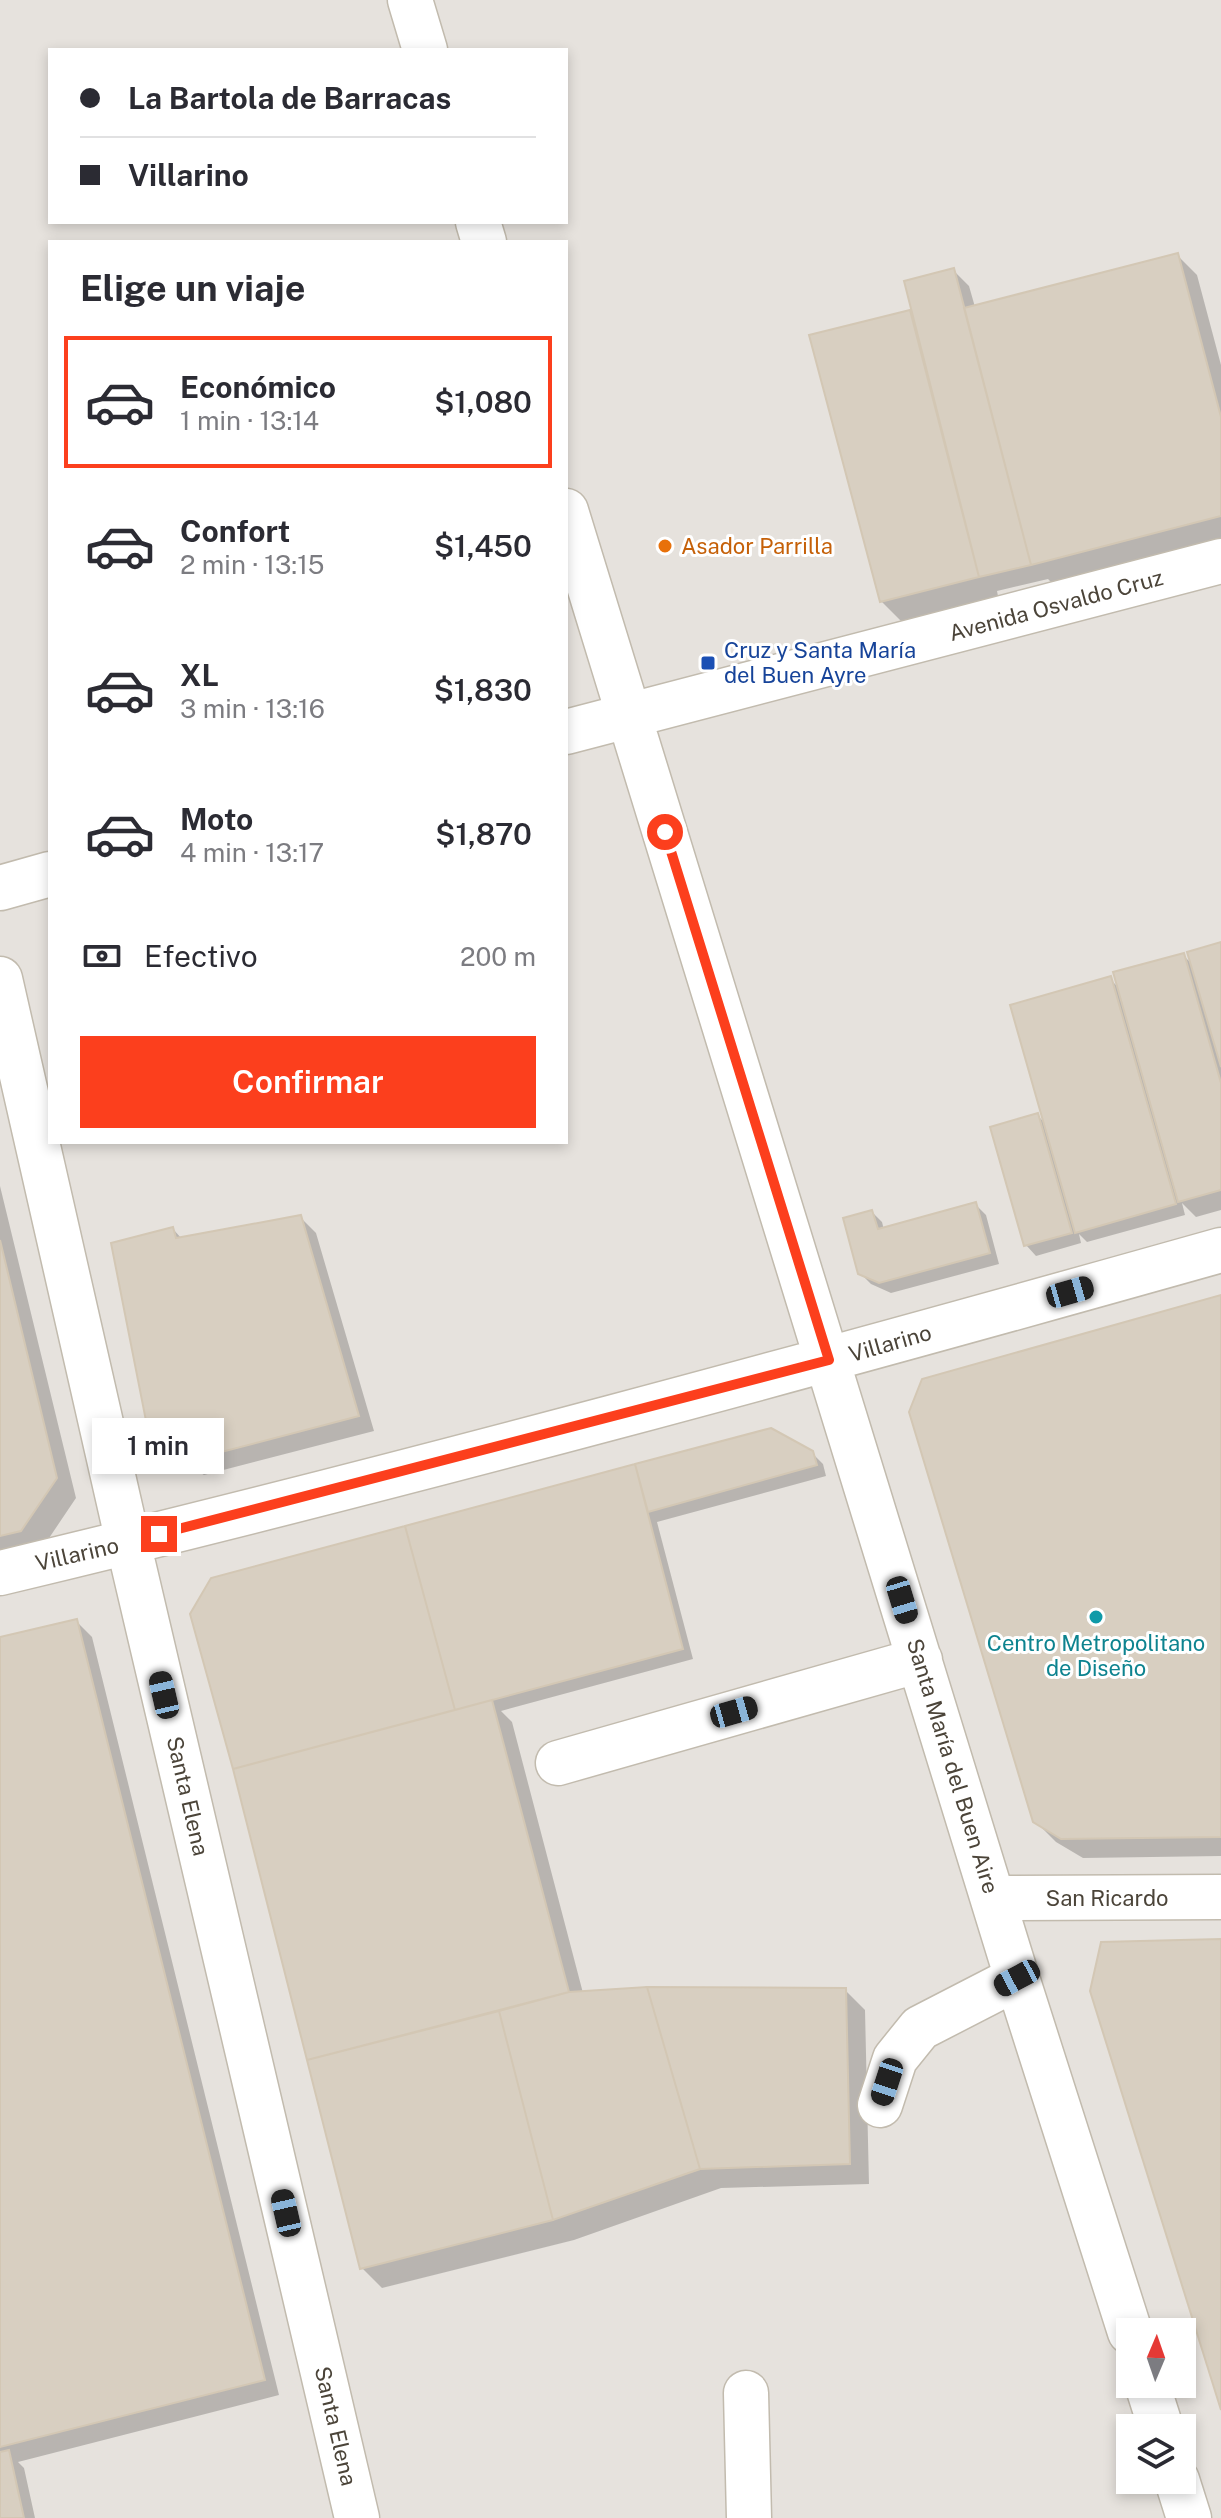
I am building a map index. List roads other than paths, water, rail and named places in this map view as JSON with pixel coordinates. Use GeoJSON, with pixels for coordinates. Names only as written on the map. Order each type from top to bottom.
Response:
{"type":"FeatureCollection","features":[{"type":"Feature","properties":{"kind":"street"},"geometry":{"type":"LineString","coordinates":[[410,0],[424,48]]}},
{"type":"Feature","properties":{"kind":"street","name":"Santa María del Buen Aire"},"geometry":{"type":"LineString","coordinates":[[568,517],[1017,1978],[1126,2318]]}},
{"type":"Feature","properties":{"kind":"street","name":"Avenida Osvaldo Cruz"},"geometry":{"type":"LineString","coordinates":[[568,731],[1221,561]]}},
{"type":"Feature","properties":{"kind":"street"},"geometry":{"type":"LineString","coordinates":[[0,888],[48,875]]}},
{"type":"Feature","properties":{"kind":"street","name":"Santa Elena"},"geometry":{"type":"LineString","coordinates":[[0,979],[128,1542],[357,2518]]}},
{"type":"Feature","properties":{"kind":"street","name":"Villarino"},"geometry":{"type":"LineString","coordinates":[[0,1573],[829,1360],[1221,1250]]}},
{"type":"Feature","properties":{"kind":"street"},"geometry":{"type":"LineString","coordinates":[[558,1763],[920,1660]]}},
{"type":"Feature","properties":{"kind":"street","name":"San Ricardo"},"geometry":{"type":"LineString","coordinates":[[994,1898],[1221,1897]]}},
{"type":"Feature","properties":{"kind":"street"},"geometry":{"type":"LineString","coordinates":[[880,2105],[895,2059],[920,2028],[1017,1978]]}},
{"type":"Feature","properties":{"kind":"street"},"geometry":{"type":"LineString","coordinates":[[746,2393],[749,2518]]}},
{"type":"Feature","properties":{"kind":"street"},"geometry":{"type":"LineString","coordinates":[[1181,2494],[1189,2518]]}},
{"type":"Feature","properties":{"kind":"place","name":"Asador Parrilla"},"geometry":{"type":"Point","coordinates":[665,546]}},
{"type":"Feature","properties":{"kind":"place","name":"Cruz y Santa María del Buen Ayre"},"geometry":{"type":"Point","coordinates":[708,663]}},
{"type":"Feature","properties":{"kind":"place","name":"Centro Metropolitano de Diseño"},"geometry":{"type":"Point","coordinates":[1096,1617]}}]}
